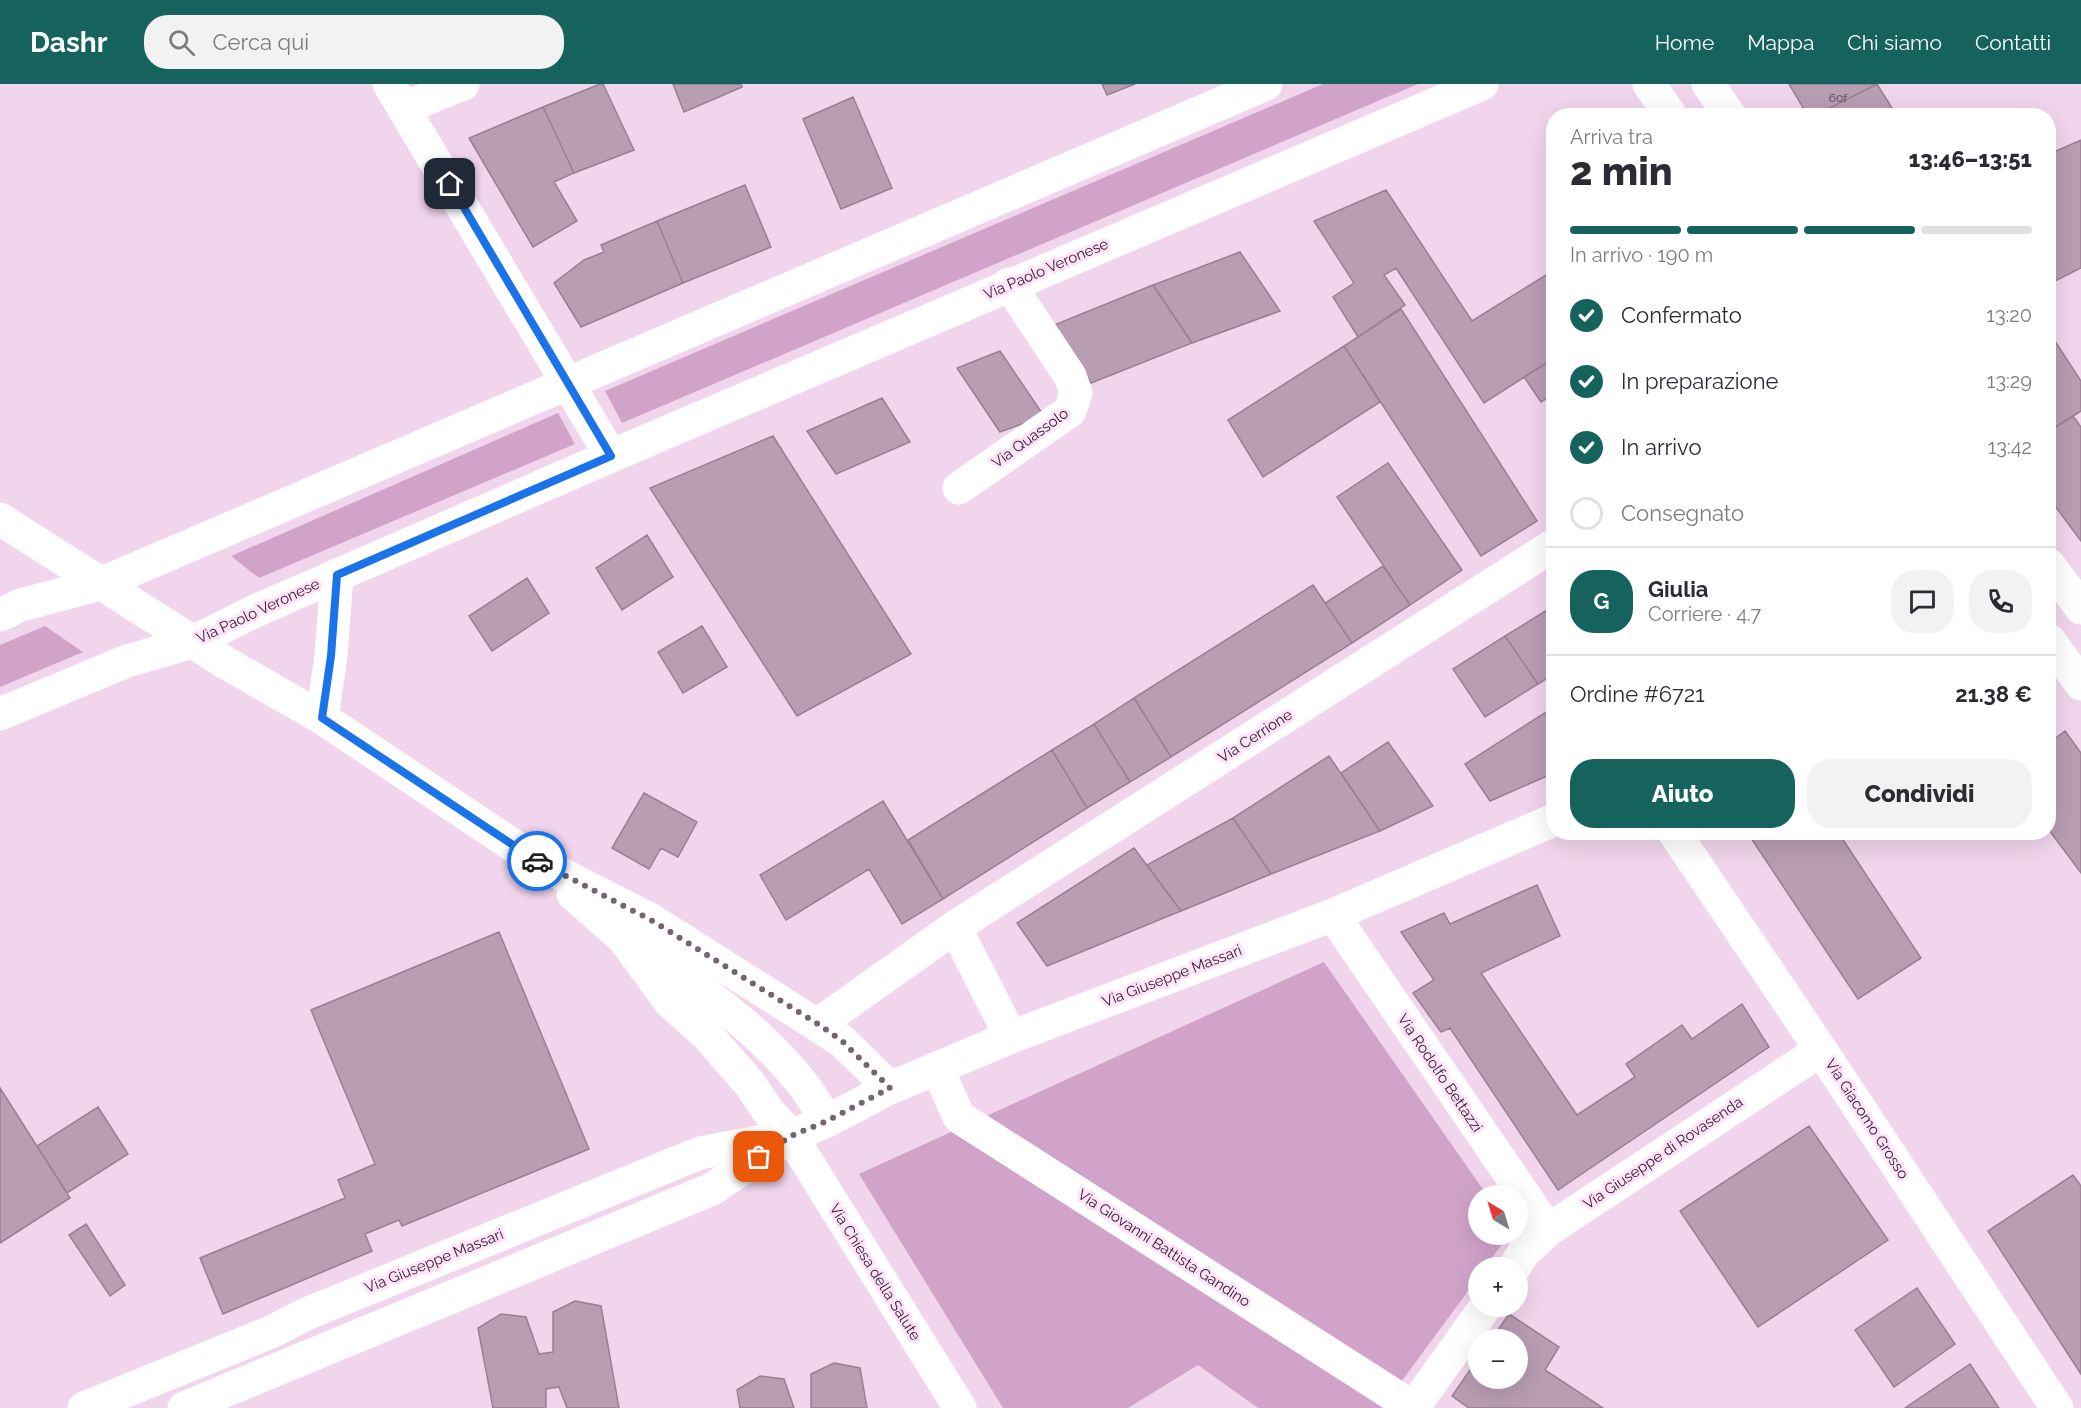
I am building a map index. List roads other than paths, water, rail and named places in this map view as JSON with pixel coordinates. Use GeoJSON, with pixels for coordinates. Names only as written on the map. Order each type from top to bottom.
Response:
{"type":"FeatureCollection","features":[{"type":"Feature","properties":{"kind":"street"},"geometry":{"type":"LineString","coordinates":[[463,84],[396,96],[611,456]]}},
{"type":"Feature","properties":{"kind":"street"},"geometry":{"type":"LineString","coordinates":[[0,615],[21,605],[100,584],[1266,84]]}},
{"type":"Feature","properties":{"kind":"street","name":"Via Paolo Veronese"},"geometry":{"type":"LineString","coordinates":[[0,714],[127,661],[193,642],[255,611],[611,456],[1482,84]]}},
{"type":"Feature","properties":{"kind":"street"},"geometry":{"type":"LineString","coordinates":[[1649,84],[1666,108]]}},
{"type":"Feature","properties":{"kind":"street"},"geometry":{"type":"LineString","coordinates":[[1708,84],[1724,108]]}},
{"type":"Feature","properties":{"kind":"street","name":"Via Quassolo"},"geometry":{"type":"LineString","coordinates":[[959,488],[1070,411],[1076,393],[1070,376],[1010,285]]}},
{"type":"Feature","properties":{"kind":"street"},"geometry":{"type":"LineString","coordinates":[[0,519],[193,642],[322,718],[538,862],[651,920],[818,1024],[842,1041],[890,1088]]}},
{"type":"Feature","properties":{"kind":"street","name":"Via Cerrione"},"geometry":{"type":"LineString","coordinates":[[818,1024],[955,927],[1546,550]]}},
{"type":"Feature","properties":{"kind":"street"},"geometry":{"type":"LineString","coordinates":[[322,718],[331,656],[337,575]]}},
{"type":"Feature","properties":{"kind":"street"},"geometry":{"type":"LineString","coordinates":[[2056,577],[2071,603]]}},
{"type":"Feature","properties":{"kind":"street"},"geometry":{"type":"LineString","coordinates":[[2056,650],[2081,684]]}},
{"type":"Feature","properties":{"kind":"street","name":"Via Giuseppe Massari"},"geometry":{"type":"LineString","coordinates":[[184,1408],[712,1189],[791,1136],[936,1068],[1011,1037],[1333,915],[1546,823]]}},
{"type":"Feature","properties":{"kind":"street","name":"Via Giacomo Grosso"},"geometry":{"type":"LineString","coordinates":[[1679,840],[2057,1408]]}},
{"type":"Feature","properties":{"kind":"street"},"geometry":{"type":"LineString","coordinates":[[538,862],[624,939],[711,996],[742,1022],[803,1084],[827,1121]]}},
{"type":"Feature","properties":{"kind":"street","name":"Via Rodolfo Bettazzi"},"geometry":{"type":"LineString","coordinates":[[1333,915],[1548,1230]]}},
{"type":"Feature","properties":{"kind":"street"},"geometry":{"type":"LineString","coordinates":[[955,927],[1011,1037]]}},
{"type":"Feature","properties":{"kind":"street"},"geometry":{"type":"LineString","coordinates":[[624,939],[670,1002],[707,1035],[791,1136]]}},
{"type":"Feature","properties":{"kind":"street","name":"Via Giuseppe di Rovasenda"},"geometry":{"type":"LineString","coordinates":[[1521,1257],[1548,1230],[1821,1050]]}},
{"type":"Feature","properties":{"kind":"street","name":"Via Giovanni Battista Gandino"},"geometry":{"type":"LineString","coordinates":[[936,1068],[959,1117],[1414,1408]]}},
{"type":"Feature","properties":{"kind":"street","name":"Via Giuseppe Massari"},"geometry":{"type":"LineString","coordinates":[[84,1408],[271,1332],[306,1314],[700,1153],[791,1136]]}},
{"type":"Feature","properties":{"kind":"street","name":"Via Chiesa della Salute"},"geometry":{"type":"LineString","coordinates":[[791,1136],[960,1408]]}},
{"type":"Feature","properties":{"kind":"street"},"geometry":{"type":"LineString","coordinates":[[1414,1408],[1478,1317]]}}]}
